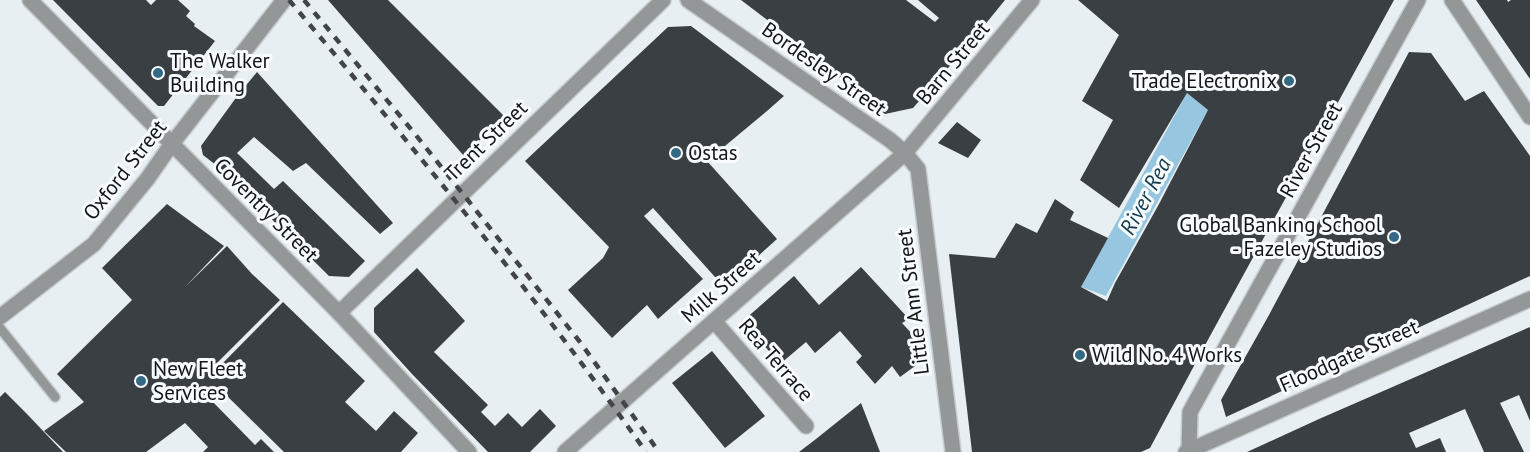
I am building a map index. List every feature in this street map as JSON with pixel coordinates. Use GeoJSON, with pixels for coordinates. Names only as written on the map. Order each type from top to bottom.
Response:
{"type":"FeatureCollection","features":[{"type":"Feature","properties":{"kind":"street","name":"Coventry Street"},"geometry":{"type":"LineString","coordinates":[[30,0],[339,313],[469,452]]}},
{"type":"Feature","properties":{"kind":"street","name":"Oxford Street"},"geometry":{"type":"LineString","coordinates":[[0,317],[94,244],[148,178],[284,0]]}},
{"type":"Feature","properties":{"kind":"street","name":"Trent Street"},"geometry":{"type":"LineString","coordinates":[[339,313],[663,0]]}},
{"type":"Feature","properties":{"kind":"street","name":"Bordesley Street"},"geometry":{"type":"LineString","coordinates":[[688,0],[890,140],[905,153]]}},
{"type":"Feature","properties":{"kind":"street","name":"Barn Street"},"geometry":{"type":"LineString","coordinates":[[905,153],[1032,0]]}},
{"type":"Feature","properties":{"kind":"street","name":"River Street"},"geometry":{"type":"LineString","coordinates":[[1187,451],[1190,412],[1418,0]]}},
{"type":"Feature","properties":{"kind":"street"},"geometry":{"type":"LineString","coordinates":[[1452,0],[1528,112]]}},
{"type":"Feature","properties":{"kind":"street","name":"Milk Street"},"geometry":{"type":"LineString","coordinates":[[565,452],[905,153]]}},
{"type":"Feature","properties":{"kind":"street","name":"Little Ann Street"},"geometry":{"type":"LineString","coordinates":[[905,153],[918,168],[953,452]]}},
{"type":"Feature","properties":{"kind":"street","name":"Floodgate Street"},"geometry":{"type":"LineString","coordinates":[[1187,451],[1530,299]]}},
{"type":"Feature","properties":{"kind":"street","name":"Rea Terrace"},"geometry":{"type":"LineString","coordinates":[[714,321],[806,426]]}},
{"type":"Feature","properties":{"kind":"lane"},"geometry":{"type":"LineString","coordinates":[[0,328],[55,397]]}},
{"type":"Feature","properties":{"kind":"water","name":"River Rea"},"geometry":{"type":"Polygon","coordinates":[[[1187,93],[1208,110],[1106,296],[1081,287],[1187,93]]]}},
{"type":"Feature","properties":{"kind":"building","name":"The Walker Building"},"geometry":{"type":"Polygon","coordinates":[[[53,0],[146,0],[151,5],[156,0],[178,0],[190,11],[186,16],[195,24],[194,26],[215,41],[164,106],[158,106],[53,0]]]}},
{"type":"Feature","properties":{"kind":"building"},"geometry":{"type":"Polygon","coordinates":[[[328,0],[388,0],[504,116],[464,156],[328,0]]]}},
{"type":"Feature","properties":{"kind":"building"},"geometry":{"type":"Polygon","coordinates":[[[741,0],[906,0],[935,22],[939,18],[918,0],[1005,0],[913,108],[885,114],[741,0]]]}},
{"type":"Feature","properties":{"kind":"building"},"geometry":{"type":"Polygon","coordinates":[[[1078,0],[1394,0],[1150,448],[1141,452],[972,452],[949,254],[995,258],[1016,223],[1037,233],[1055,199],[1074,212],[1070,220],[1108,238],[1081,287],[1107,301],[1208,110],[1187,93],[1119,208],[1080,180],[1113,120],[1082,101],[1119,35],[1078,0]]]}},
{"type":"Feature","properties":{"kind":"building"},"geometry":{"type":"Polygon","coordinates":[[[1476,0],[1507,0],[1508,2],[1530,0],[1530,79],[1476,0]]]}},
{"type":"Feature","properties":{"kind":"building"},"geometry":{"type":"Polygon","coordinates":[[[691,26],[784,96],[707,161],[777,239],[724,287],[653,208],[644,216],[703,279],[658,319],[647,305],[612,338],[568,290],[603,258],[609,247],[525,161],[668,27],[691,26]]]}},
{"type":"Feature","properties":{"kind":"building","name":"Global Banking School - Fazeley Studios"},"geometry":{"type":"Polygon","coordinates":[[[1409,52],[1431,53],[1465,101],[1484,91],[1530,156],[1530,276],[1226,417],[1221,400],[1269,315],[1409,52]]]}},
{"type":"Feature","properties":{"kind":"building"},"geometry":{"type":"Polygon","coordinates":[[[257,72],[393,223],[380,234],[306,163],[293,171],[254,137],[237,153],[274,189],[283,181],[365,261],[349,277],[329,276],[221,169],[203,155],[201,146],[257,72]]]}},
{"type":"Feature","properties":{"kind":"building"},"geometry":{"type":"Polygon","coordinates":[[[957,122],[981,140],[968,158],[938,143],[957,122]]]}},
{"type":"Feature","properties":{"kind":"building"},"geometry":{"type":"Polygon","coordinates":[[[167,204],[224,246],[185,287],[227,246],[280,300],[213,367],[216,370],[283,302],[365,381],[345,402],[376,431],[394,411],[418,433],[401,452],[284,452],[220,389],[210,399],[255,445],[261,439],[274,452],[203,452],[208,447],[185,423],[146,452],[66,452],[44,431],[84,402],[57,374],[132,300],[102,268],[167,204]]]}},
{"type":"Feature","properties":{"kind":"building"},"geometry":{"type":"Polygon","coordinates":[[[861,267],[909,319],[902,323],[926,349],[926,358],[900,377],[892,366],[875,384],[856,362],[862,356],[840,331],[815,353],[806,342],[780,364],[743,321],[794,276],[819,305],[861,267]]]}},
{"type":"Feature","properties":{"kind":"building"},"geometry":{"type":"Polygon","coordinates":[[[417,268],[465,321],[434,352],[488,405],[481,412],[495,426],[508,413],[522,427],[540,409],[556,426],[530,452],[488,452],[374,332],[374,308],[417,268]]]}},
{"type":"Feature","properties":{"kind":"building"},"geometry":{"type":"Polygon","coordinates":[[[1530,327],[1530,421],[1519,395],[1500,403],[1524,452],[1484,452],[1465,409],[1409,433],[1416,448],[1440,438],[1446,452],[1247,452],[1319,419],[1530,327]]]}},
{"type":"Feature","properties":{"kind":"building"},"geometry":{"type":"Polygon","coordinates":[[[712,351],[765,416],[725,448],[672,383],[712,351]]]}},
{"type":"Feature","properties":{"kind":"building"},"geometry":{"type":"Polygon","coordinates":[[[5,392],[63,452],[0,452],[0,397],[5,392]]]}},
{"type":"Feature","properties":{"kind":"building"},"geometry":{"type":"Polygon","coordinates":[[[861,403],[880,452],[799,452],[816,439],[861,403]]]}},
{"type":"Feature","properties":{"kind":"railway"},"geometry":{"type":"LineString","coordinates":[[289,0],[472,222],[561,336],[646,452]]}},
{"type":"Feature","properties":{"kind":"railway"},"geometry":{"type":"LineString","coordinates":[[304,0],[415,134],[580,342],[659,452]]}},
{"type":"Feature","properties":{"kind":"place","name":"The Walker Building"},"geometry":{"type":"Point","coordinates":[158,73]}},
{"type":"Feature","properties":{"kind":"place","name":"Trade Electronix"},"geometry":{"type":"Point","coordinates":[1289,81]}},
{"type":"Feature","properties":{"kind":"place","name":"Ostas"},"geometry":{"type":"Point","coordinates":[676,153]}},
{"type":"Feature","properties":{"kind":"place","name":"Global Banking School - Fazeley Studios"},"geometry":{"type":"Point","coordinates":[1394,237]}},
{"type":"Feature","properties":{"kind":"place","name":"Wild No. 4 Works"},"geometry":{"type":"Point","coordinates":[1080,355]}},
{"type":"Feature","properties":{"kind":"place","name":"New Fleet Services"},"geometry":{"type":"Point","coordinates":[141,381]}}]}
